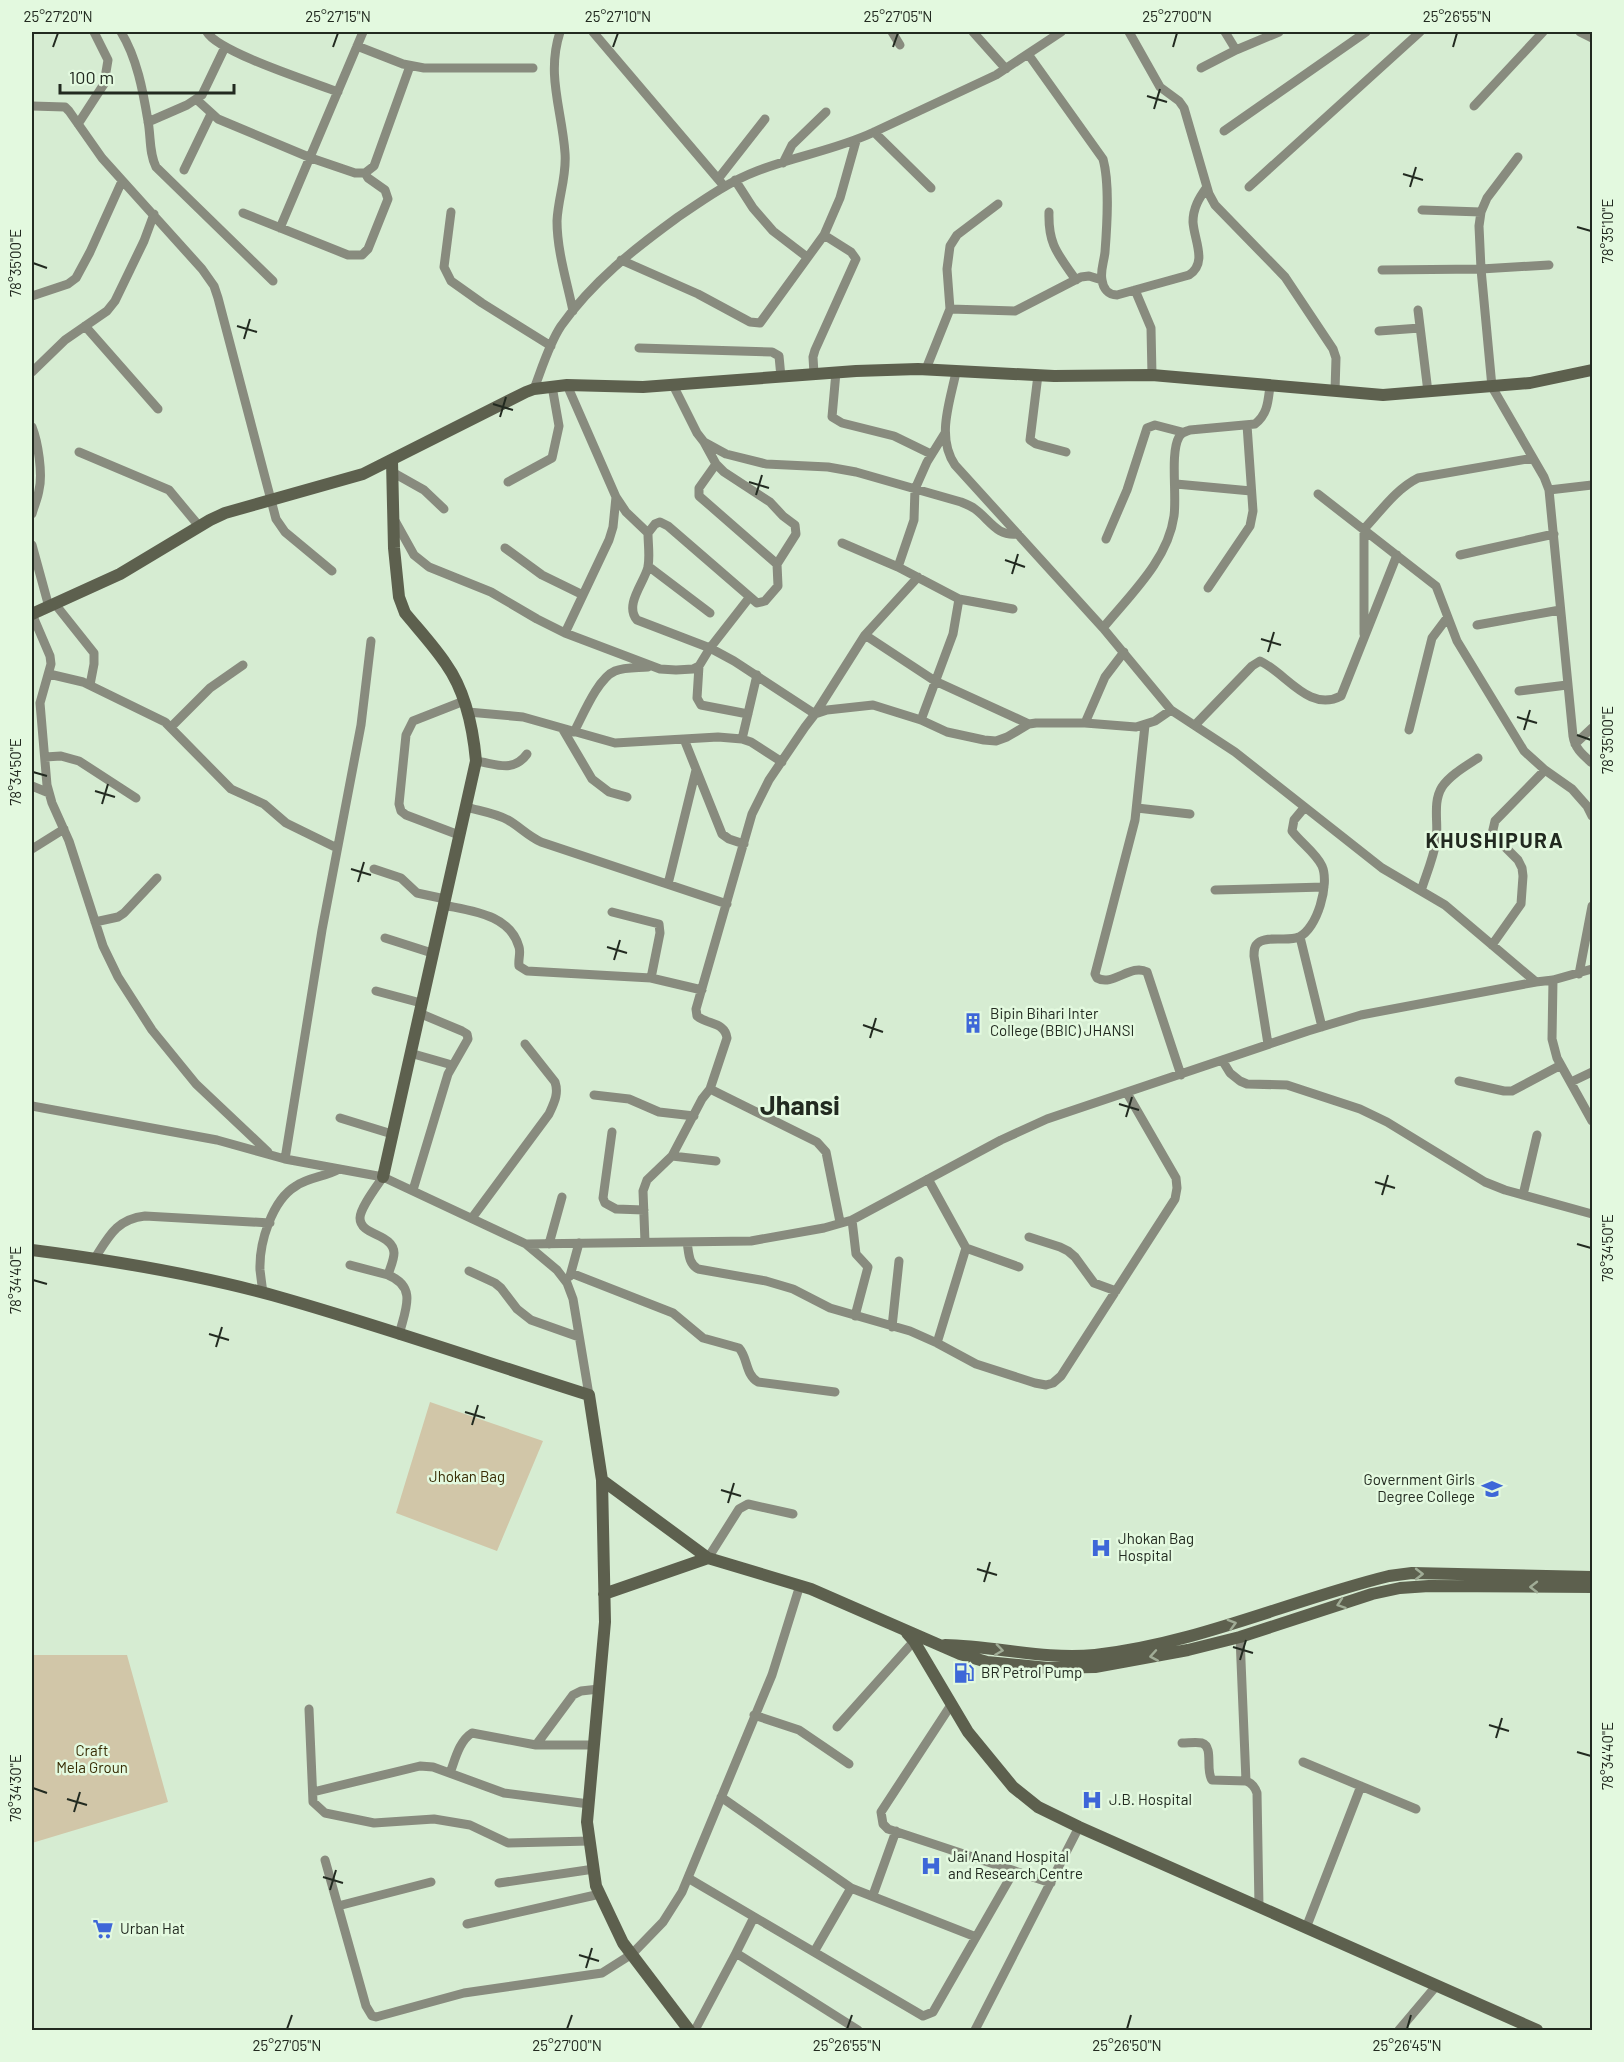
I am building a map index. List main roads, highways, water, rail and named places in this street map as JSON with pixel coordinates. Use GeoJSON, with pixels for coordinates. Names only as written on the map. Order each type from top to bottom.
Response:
{"type":"FeatureCollection","features":[{"type":"Feature","properties":{"kind":"place","name":"Bipin Bihari Inter College (BBIC) JHANSI"},"geometry":{"type":"Point","coordinates":[973,1023]}},
{"type":"Feature","properties":{"kind":"place","name":"Government Girls Degree College"},"geometry":{"type":"Point","coordinates":[1492,1489]}},
{"type":"Feature","properties":{"kind":"place","name":"Jhokan Bag Hospital"},"geometry":{"type":"Point","coordinates":[1101,1548]}},
{"type":"Feature","properties":{"kind":"place","name":"BR Petrol Pump"},"geometry":{"type":"Point","coordinates":[964,1673]}},
{"type":"Feature","properties":{"kind":"place","name":"J.B. Hospital"},"geometry":{"type":"Point","coordinates":[1092,1800]}},
{"type":"Feature","properties":{"kind":"place","name":"Jai Anand Hospital and Research Centre"},"geometry":{"type":"Point","coordinates":[931,1866]}},
{"type":"Feature","properties":{"kind":"place","name":"Urban Hat"},"geometry":{"type":"Point","coordinates":[103,1929]}},
{"type":"Feature","properties":{"kind":"district","name":"KHUSHIPURA"},"geometry":{"type":"Point","coordinates":[1495,841]}},
{"type":"Feature","properties":{"kind":"district","name":"Jhansi"},"geometry":{"type":"Point","coordinates":[800,1106]}},
{"type":"Feature","properties":{"kind":"park label","name":"Jhokan Bag"},"geometry":{"type":"Point","coordinates":[467,1477]}},
{"type":"Feature","properties":{"kind":"park label","name":"Craft Mela Groun"},"geometry":{"type":"Point","coordinates":[92,1760]}}]}
